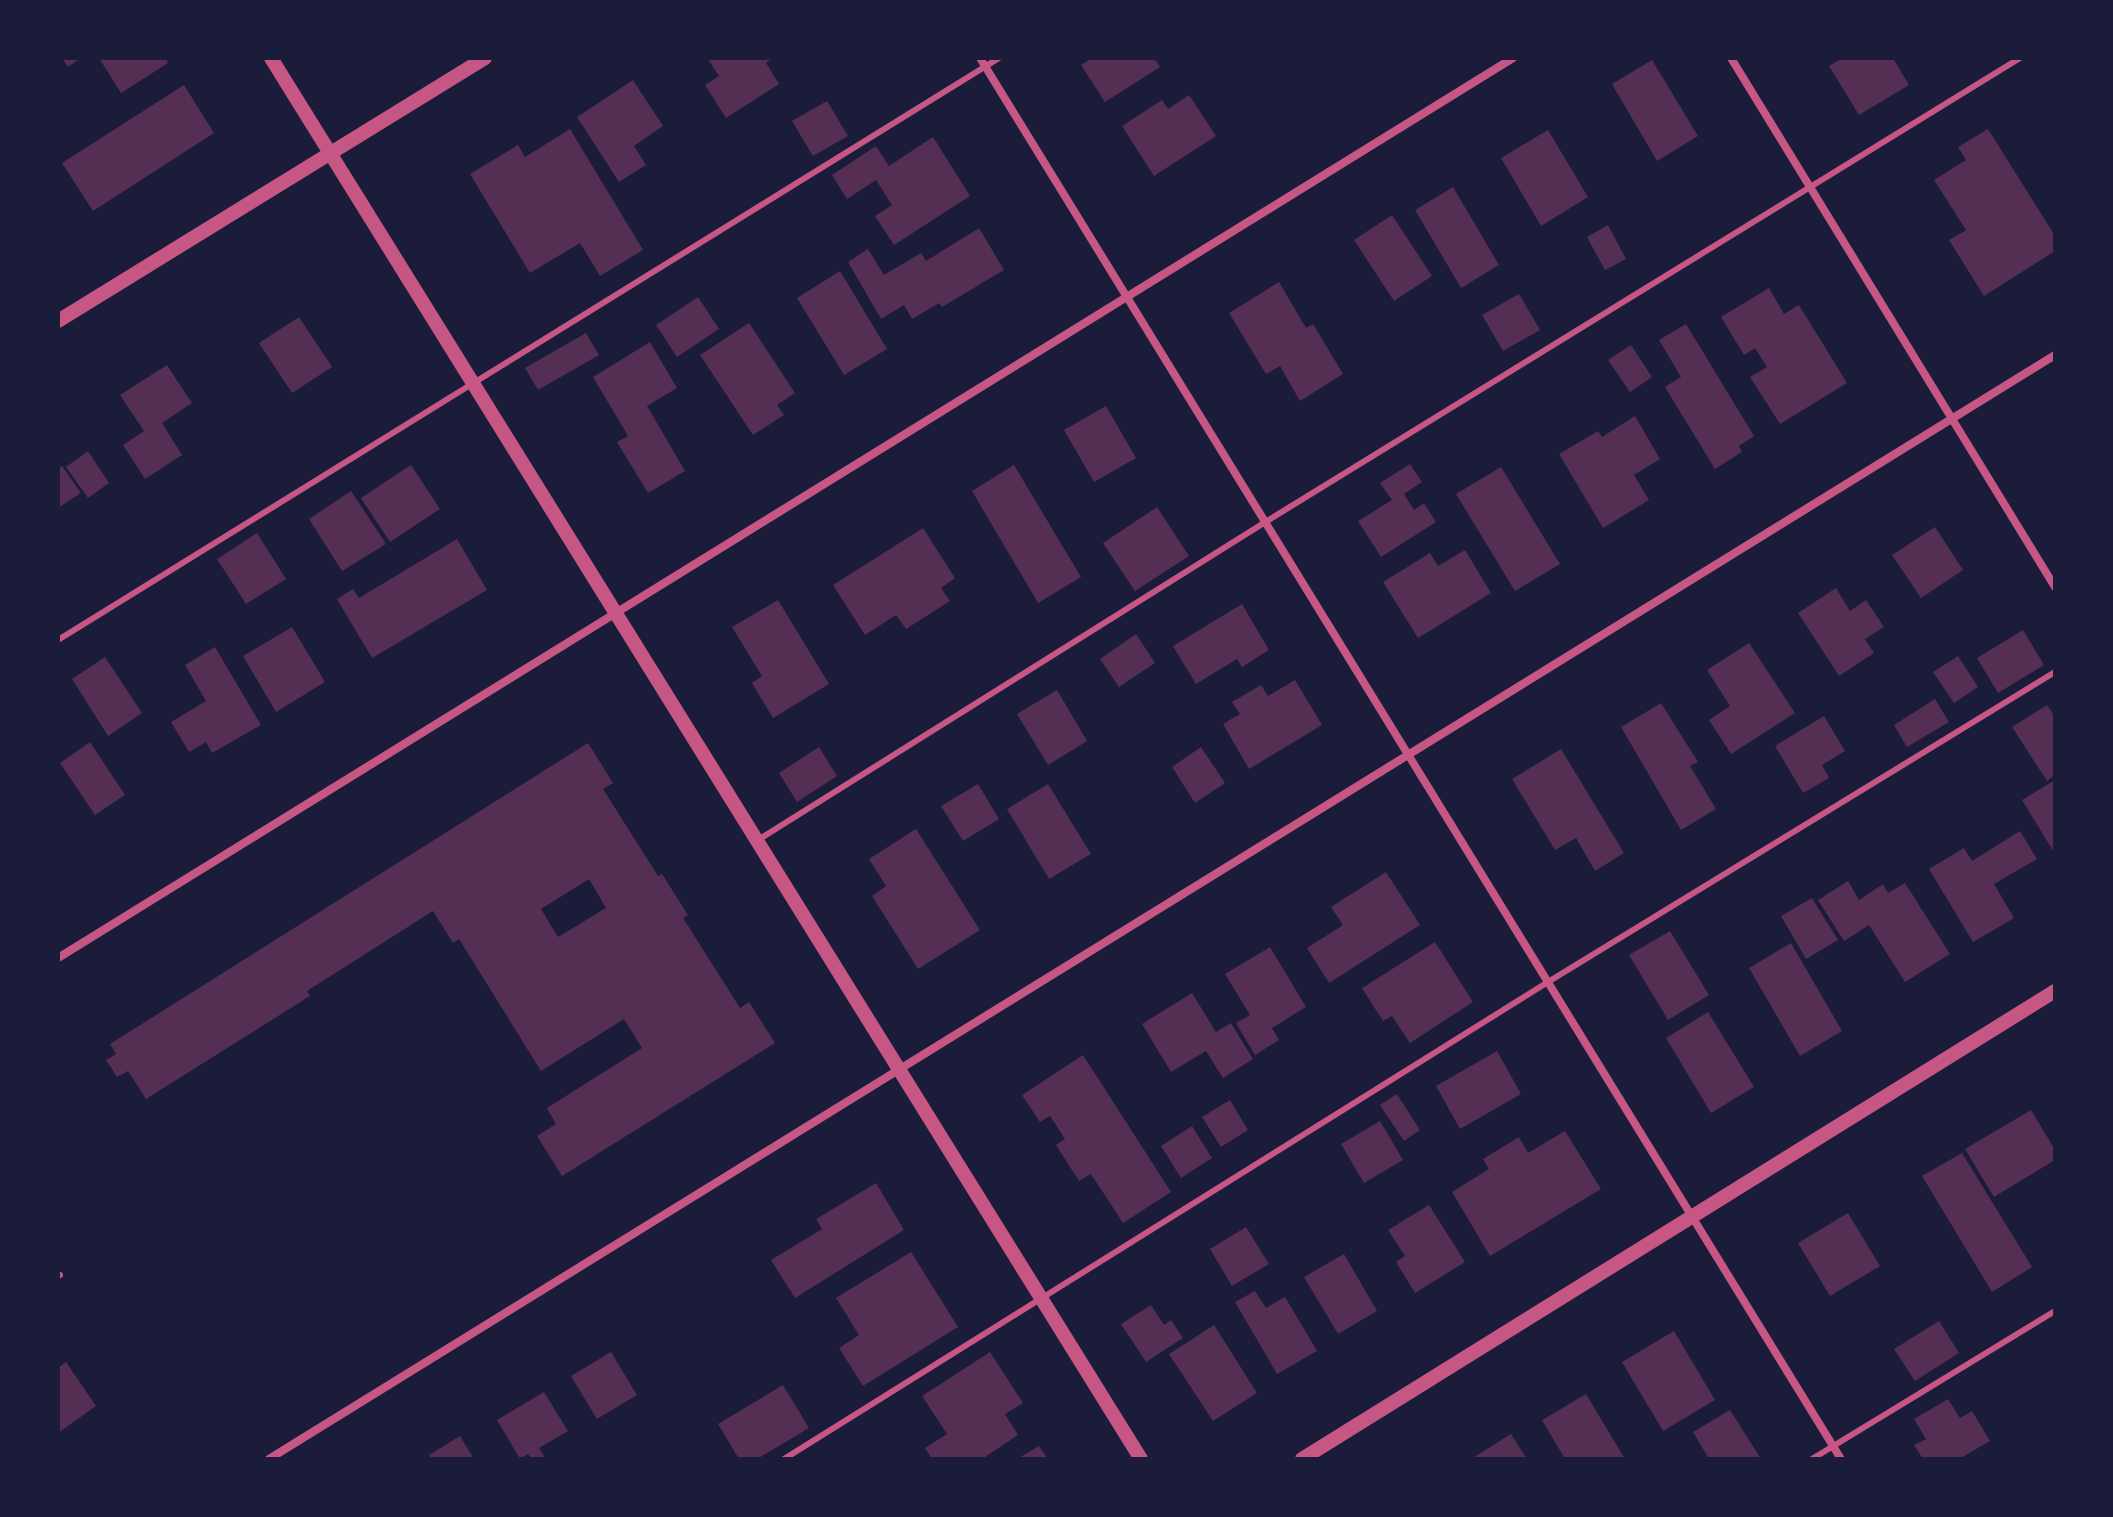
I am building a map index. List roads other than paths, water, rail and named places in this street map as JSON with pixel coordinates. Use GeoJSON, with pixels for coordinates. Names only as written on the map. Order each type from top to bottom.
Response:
{"type":"FeatureCollection","features":[{"type":"Feature","properties":{"kind":"street"},"geometry":{"type":"LineString","coordinates":[[271,58],[1141,1459]]}},
{"type":"Feature","properties":{"kind":"street"},"geometry":{"type":"LineString","coordinates":[[58,321],[485,58]]}},
{"type":"Feature","properties":{"kind":"street"},"geometry":{"type":"LineString","coordinates":[[58,958],[1513,58]]}},
{"type":"Feature","properties":{"kind":"street"},"geometry":{"type":"LineString","coordinates":[[1731,58],[2055,587]]}},
{"type":"Feature","properties":{"kind":"street"},"geometry":{"type":"LineString","coordinates":[[982,62],[1841,1459]]}},
{"type":"Feature","properties":{"kind":"street"},"geometry":{"type":"LineString","coordinates":[[269,1459],[2055,355]]}},
{"type":"Feature","properties":{"kind":"street"},"geometry":{"type":"LineString","coordinates":[[1302,1459],[2055,991]]}},
{"type":"Feature","properties":{"kind":"lane"},"geometry":{"type":"LineString","coordinates":[[58,640],[474,384],[982,62],[999,58]]}},
{"type":"Feature","properties":{"kind":"lane"},"geometry":{"type":"LineString","coordinates":[[758,840],[1267,521],[2020,58]]}},
{"type":"Feature","properties":{"kind":"lane"},"geometry":{"type":"LineString","coordinates":[[784,1459],[1548,982],[2055,672]]}},
{"type":"Feature","properties":{"kind":"lane"},"geometry":{"type":"LineString","coordinates":[[1812,1459],[2055,1311]]}}]}
